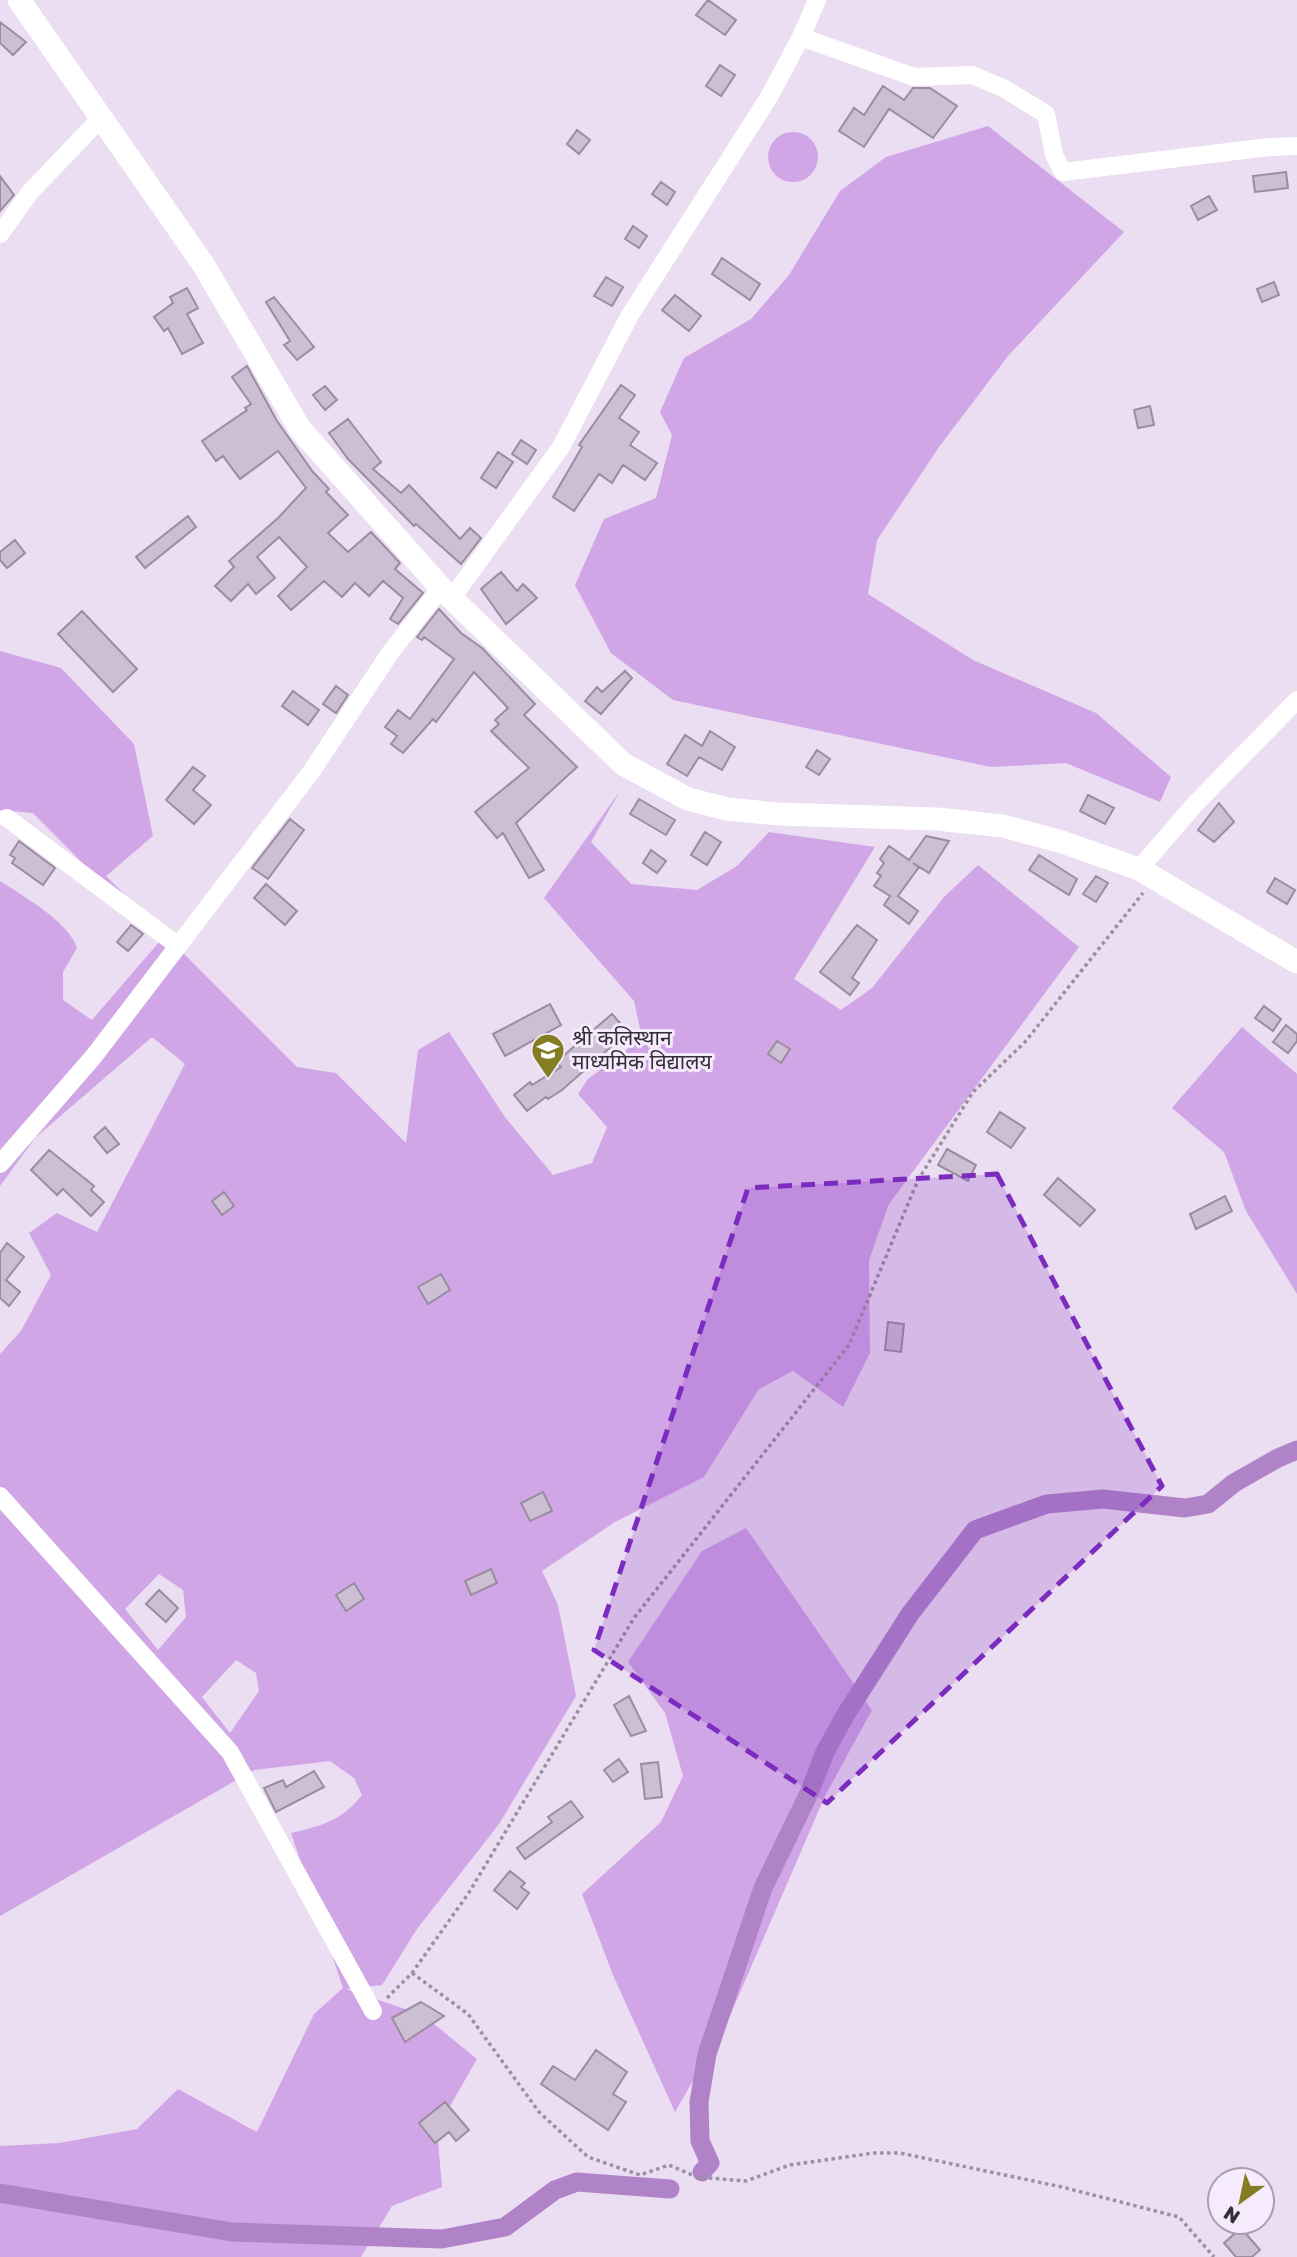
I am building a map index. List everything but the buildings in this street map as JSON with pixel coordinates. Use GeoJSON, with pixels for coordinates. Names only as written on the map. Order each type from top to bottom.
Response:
{"type":"FeatureCollection","features":[{"type":"Feature","properties":{"kind":"street"},"geometry":{"type":"LineString","coordinates":[[19,0],[204,264],[300,429],[446,593],[623,764],[688,799],[727,809],[778,814],[937,819],[1003,826],[1062,842],[1146,875],[1297,962]]}},
{"type":"Feature","properties":{"kind":"street"},"geometry":{"type":"LineString","coordinates":[[0,1164],[94,1056],[311,772],[390,653],[446,593],[561,447],[630,315],[715,184],[802,37],[817,0]]}},
{"type":"Feature","properties":{"kind":"street"},"geometry":{"type":"LineString","coordinates":[[802,37],[914,77],[972,75],[1003,88],[1046,114],[1054,155],[1063,172],[1297,146]]}},
{"type":"Feature","properties":{"kind":"street"},"geometry":{"type":"LineString","coordinates":[[0,234],[31,191],[101,118]]}},
{"type":"Feature","properties":{"kind":"street"},"geometry":{"type":"LineString","coordinates":[[1146,875],[1196,803],[1297,700]]}},
{"type":"Feature","properties":{"kind":"street"},"geometry":{"type":"LineString","coordinates":[[8,818],[177,945]]}},
{"type":"Feature","properties":{"kind":"street"},"geometry":{"type":"LineString","coordinates":[[0,1496],[230,1752],[373,2011]]}},
{"type":"Feature","properties":{"kind":"path"},"geometry":{"type":"LineString","coordinates":[[373,2011],[412,1973],[468,1894],[635,1618],[849,1345],[918,1180],[973,1092],[1025,1042],[1146,875]]}},
{"type":"Feature","properties":{"kind":"path"},"geometry":{"type":"LineString","coordinates":[[412,1973],[468,2014],[540,2112],[588,2157],[640,2175],[668,2165],[697,2177],[746,2181],[790,2165],[874,2153],[900,2153],[1062,2187],[1179,2217],[1214,2257]]}},
{"type":"Feature","properties":{"kind":"highlighted area"},"geometry":{"type":"Polygon","coordinates":[[[997,1174],[1162,1486],[827,1803],[594,1650],[748,1188],[997,1174]]]}},
{"type":"Feature","properties":{"kind":"shaded area"},"geometry":{"type":"Polygon","coordinates":[[[988,126],[1124,232],[1008,356],[939,447],[877,540],[868,594],[973,660],[1096,713],[1171,777],[1160,802],[1066,763],[991,767],[673,700],[611,653],[575,585],[604,519],[656,498],[672,435],[660,412],[684,358],[751,319],[789,275],[840,191],[886,157],[988,126]]]}},
{"type":"Feature","properties":{"kind":"shaded area"},"geometry":{"type":"Polygon","coordinates":[[[793,132],[811,139],[818,157],[811,175],[793,182],[775,175],[768,157],[775,139],[793,132]]]}},
{"type":"Feature","properties":{"kind":"shaded area"},"geometry":{"type":"Polygon","coordinates":[[[0,651],[61,668],[134,744],[153,836],[106,876],[297,1067],[336,1073],[406,1143],[418,1050],[449,1032],[505,1117],[553,1175],[592,1163],[607,1127],[578,1094],[588,1079],[642,1038],[634,1001],[544,898],[620,791],[591,842],[631,884],[697,890],[737,866],[769,832],[875,847],[794,979],[841,1010],[872,988],[944,897],[978,865],[1079,947],[889,1204],[869,1260],[870,1353],[843,1407],[793,1371],[759,1389],[704,1477],[615,1522],[542,1571],[558,1605],[576,1696],[499,1824],[417,1929],[382,1985],[346,1989],[423,2015],[477,2059],[437,2129],[442,2187],[392,2206],[361,2257],[0,2257],[0,2146],[59,2143],[137,2129],[178,2089],[257,2132],[314,2014],[343,1988],[291,1833],[331,1821],[347,1811],[362,1795],[354,1778],[330,1761],[254,1770],[0,1916],[0,1354],[21,1331],[51,1275],[29,1233],[57,1213],[97,1232],[185,1064],[152,1037],[35,1138],[0,1186],[0,881],[44,910],[72,938],[77,948],[63,972],[63,1000],[92,1020],[160,941],[33,813],[0,810],[0,651]],[[159,1574],[125,1609],[158,1650],[186,1617],[183,1590],[159,1574]],[[236,1660],[202,1697],[230,1733],[259,1691],[256,1673],[236,1660]]]}},
{"type":"Feature","properties":{"kind":"shaded area"},"geometry":{"type":"Polygon","coordinates":[[[1242,1027],[1297,1074],[1297,1294],[1246,1211],[1224,1152],[1172,1108],[1242,1027]]]}},
{"type":"Feature","properties":{"kind":"shaded area"},"geometry":{"type":"Polygon","coordinates":[[[746,1528],[872,1710],[825,1796],[729,2018],[675,2112],[613,1975],[582,1894],[661,1822],[683,1776],[665,1713],[628,1662],[702,1551],[746,1528]]]}},
{"type":"Feature","properties":{"kind":"waterway"},"geometry":{"type":"LineString","coordinates":[[702,2172],[710,2163],[700,2141],[699,2102],[707,2054],[763,1888],[810,1791],[825,1752],[846,1714],[910,1614],[975,1530],[1047,1504],[1103,1499],[1185,1508],[1208,1504],[1234,1483],[1297,1450]]}},
{"type":"Feature","properties":{"kind":"waterway"},"geometry":{"type":"LineString","coordinates":[[0,2193],[232,2232],[442,2239],[505,2227],[555,2190],[577,2182],[670,2189]]}},
{"type":"Feature","properties":{"kind":"place","name":"श्री कलिस्थान माध्यमिक विद्यालय"},"geometry":{"type":"Point","coordinates":[548,1080]}}]}
